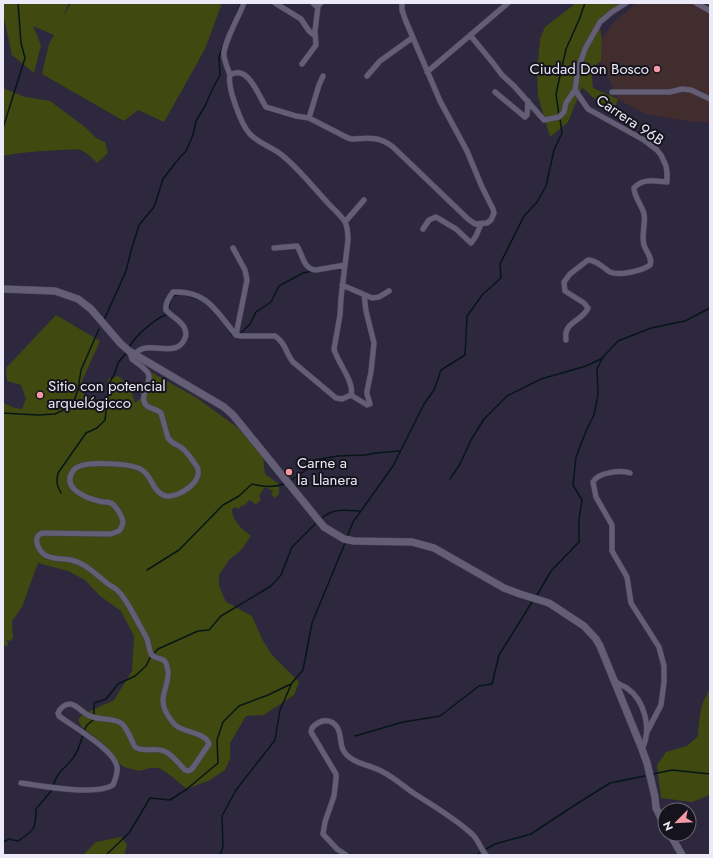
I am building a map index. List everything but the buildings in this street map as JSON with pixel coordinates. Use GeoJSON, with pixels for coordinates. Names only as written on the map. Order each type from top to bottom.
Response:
{"type":"FeatureCollection","features":[{"type":"Feature","properties":{"kind":"main road"},"geometry":{"type":"LineString","coordinates":[[3,289],[21,291],[50,291],[72,296],[78,299],[91,309],[120,343],[132,353],[224,407],[233,415],[289,482],[324,527],[346,539],[366,542],[401,541],[420,543],[444,553],[504,588],[549,603],[584,626],[600,646],[616,682],[647,763],[657,810]]}},
{"type":"Feature","properties":{"kind":"main road"},"geometry":{"type":"LineString","coordinates":[[675,842],[682,855]]}},
{"type":"Feature","properties":{"kind":"street"},"geometry":{"type":"LineString","coordinates":[[244,3],[224,53],[226,65],[230,74],[229,78],[233,94],[241,120],[249,134],[256,140],[282,155],[306,178],[345,222],[348,231],[340,315],[334,349],[352,391],[351,395]]}},
{"type":"Feature","properties":{"kind":"street"},"geometry":{"type":"LineString","coordinates":[[275,3],[301,19],[315,36],[317,43],[315,48],[302,64]]}},
{"type":"Feature","properties":{"kind":"street"},"geometry":{"type":"LineString","coordinates":[[313,3],[316,6],[320,4],[315,36]]}},
{"type":"Feature","properties":{"kind":"street"},"geometry":{"type":"LineString","coordinates":[[230,74],[239,72],[246,76],[251,81],[266,107],[296,116],[309,118],[348,138],[378,139],[386,142],[468,219],[475,224],[487,223],[491,220],[494,213],[493,209],[467,151],[440,101],[427,72],[412,38],[402,10],[402,3]]}},
{"type":"Feature","properties":{"kind":"street"},"geometry":{"type":"LineString","coordinates":[[470,36],[494,63],[502,75],[528,101],[542,118],[547,120],[559,117],[564,112],[566,103],[576,90],[578,69],[585,48],[600,22],[626,3]]}},
{"type":"Feature","properties":{"kind":"street"},"geometry":{"type":"LineString","coordinates":[[696,3],[710,11]]}},
{"type":"Feature","properties":{"kind":"street"},"geometry":{"type":"LineString","coordinates":[[427,72],[506,4]]}},
{"type":"Feature","properties":{"kind":"street"},"geometry":{"type":"LineString","coordinates":[[367,76],[380,61],[412,38]]}},
{"type":"Feature","properties":{"kind":"street"},"geometry":{"type":"LineString","coordinates":[[309,118],[323,76]]}},
{"type":"Feature","properties":{"kind":"street"},"geometry":{"type":"LineString","coordinates":[[612,92],[670,92],[682,89],[691,90],[710,99]]}},
{"type":"Feature","properties":{"kind":"street","name":"Carrera 96B"},"geometry":{"type":"LineString","coordinates":[[566,340],[566,330],[584,314],[588,308],[584,303],[565,291],[564,282],[570,274],[588,260],[595,261],[610,271],[621,274],[650,265],[651,260],[643,240],[644,216],[634,188],[638,184],[646,181],[667,182],[666,166],[657,150],[644,140],[588,109],[576,90]]}},
{"type":"Feature","properties":{"kind":"street"},"geometry":{"type":"LineString","coordinates":[[495,92],[524,117],[527,115],[528,101]]}},
{"type":"Feature","properties":{"kind":"street"},"geometry":{"type":"LineString","coordinates":[[345,222],[364,200]]}},
{"type":"Feature","properties":{"kind":"street"},"geometry":{"type":"LineString","coordinates":[[423,229],[429,220],[438,217],[471,243],[481,224]]}},
{"type":"Feature","properties":{"kind":"street"},"geometry":{"type":"LineString","coordinates":[[274,248],[297,246],[306,264],[312,270],[345,265]]}},
{"type":"Feature","properties":{"kind":"street"},"geometry":{"type":"LineString","coordinates":[[233,248],[245,270],[247,280],[236,335]]}},
{"type":"Feature","properties":{"kind":"street"},"geometry":{"type":"LineString","coordinates":[[342,285],[364,295],[375,298],[389,292]]}},
{"type":"Feature","properties":{"kind":"street"},"geometry":{"type":"LineString","coordinates":[[20,783],[66,790],[102,790],[113,785],[117,767],[111,756],[103,748],[59,716],[59,709],[68,704],[72,704],[89,716],[114,720],[122,723],[135,747],[139,749],[157,749],[164,751],[188,771],[192,769],[209,744],[206,740],[193,732],[176,727],[166,711],[163,704],[163,696],[168,673],[166,662],[164,659],[152,654],[148,640],[120,594],[96,573],[73,560],[52,558],[43,554],[38,547],[37,542],[37,537],[42,533],[111,534],[119,531],[122,526],[122,518],[113,504],[97,501],[74,490],[70,486],[69,478],[80,465],[109,464],[141,469],[148,476],[155,489],[166,496],[180,494],[186,490],[198,476],[198,471],[187,452],[179,445],[170,441],[168,438],[160,413],[147,406],[145,403],[144,393],[150,382],[150,377],[148,372],[132,359],[131,356],[132,353],[136,353],[139,349],[177,348],[183,344],[186,336],[185,328],[166,310],[165,305],[174,292],[186,292],[209,302],[216,308],[236,335],[275,336],[285,345],[289,358],[336,398],[342,399],[351,395]]}},
{"type":"Feature","properties":{"kind":"street"},"geometry":{"type":"LineString","coordinates":[[351,395],[367,405],[370,404],[366,394],[371,372],[374,343],[366,311],[364,295]]}},
{"type":"Feature","properties":{"kind":"street"},"geometry":{"type":"LineString","coordinates":[[630,473],[618,471],[598,477],[593,482],[596,497],[612,525],[612,550],[627,577],[631,603],[659,647],[664,666],[664,682],[661,705],[647,732]]}},
{"type":"Feature","properties":{"kind":"street"},"geometry":{"type":"LineString","coordinates":[[616,682],[628,689],[641,704],[646,719],[647,732],[646,742],[642,749]]}},
{"type":"Feature","properties":{"kind":"street"},"geometry":{"type":"LineString","coordinates":[[346,855],[337,849],[323,834],[325,822],[334,796],[336,779],[334,770],[311,732],[312,728],[319,721],[330,721],[336,726],[344,752],[351,759],[363,765],[380,770],[393,777],[474,836],[486,855]]}},
{"type":"Feature","properties":{"kind":"shaded area","name":"Ciudad Don Bosco"},"geometry":{"type":"Polygon","coordinates":[[[637,3],[710,3],[710,122],[693,122],[645,114],[618,99],[601,61],[602,40],[612,24],[637,3]]]}},
{"type":"Feature","properties":{"kind":"green space"},"geometry":{"type":"Polygon","coordinates":[[[3,3],[69,3],[63,17],[71,3],[222,3],[205,49],[164,122],[138,110],[124,121],[42,74],[49,44],[54,35],[33,26],[41,45],[34,73],[12,55],[4,18],[3,3]]]}},
{"type":"Feature","properties":{"kind":"green space"},"geometry":{"type":"Polygon","coordinates":[[[576,3],[620,3],[599,23],[602,40],[601,61],[591,68],[593,88],[618,99],[612,115],[582,87],[568,122],[550,137],[538,96],[537,73],[540,39],[545,27],[576,3]]]}},
{"type":"Feature","properties":{"kind":"green space"},"geometry":{"type":"Polygon","coordinates":[[[3,88],[25,97],[50,101],[85,127],[96,138],[105,142],[108,153],[97,163],[89,155],[80,150],[29,152],[3,156],[3,88]]]}},
{"type":"Feature","properties":{"kind":"green space"},"geometry":{"type":"Polygon","coordinates":[[[56,315],[100,341],[78,390],[103,407],[108,400],[108,379],[118,376],[129,385],[135,403],[141,398],[149,371],[197,398],[238,428],[263,457],[265,474],[279,484],[279,494],[275,498],[271,494],[273,491],[265,487],[259,496],[261,500],[255,505],[249,500],[244,506],[242,505],[238,509],[236,507],[232,509],[232,513],[236,521],[241,528],[251,536],[242,549],[229,560],[219,575],[219,586],[226,602],[252,616],[262,639],[272,655],[299,682],[294,695],[264,715],[246,716],[230,743],[230,759],[225,770],[210,780],[187,789],[159,768],[150,768],[139,771],[124,767],[105,745],[82,727],[78,720],[82,715],[114,700],[132,671],[134,636],[121,611],[100,596],[85,580],[68,571],[38,563],[22,607],[12,621],[13,638],[10,641],[7,640],[8,644],[6,647],[3,644],[3,403],[22,409],[26,399],[21,385],[7,381],[6,368],[56,315]]]}},
{"type":"Feature","properties":{"kind":"green space"},"geometry":{"type":"Polygon","coordinates":[[[710,689],[710,795],[692,802],[661,798],[657,765],[666,752],[687,746],[698,736],[702,706],[710,689]]]}},
{"type":"Feature","properties":{"kind":"green space"},"geometry":{"type":"Polygon","coordinates":[[[121,837],[127,845],[124,855],[83,855],[96,842],[121,837]]]}},
{"type":"Feature","properties":{"kind":"waterway"},"geometry":{"type":"LineString","coordinates":[[3,128],[25,58],[21,43],[18,3]]}},
{"type":"Feature","properties":{"kind":"waterway"},"geometry":{"type":"LineString","coordinates":[[229,31],[241,3]]}},
{"type":"Feature","properties":{"kind":"waterway"},"geometry":{"type":"LineString","coordinates":[[559,115],[556,94],[566,49],[585,3]]}},
{"type":"Feature","properties":{"kind":"waterway"},"geometry":{"type":"LineString","coordinates":[[104,320],[126,271],[139,225],[154,207],[163,179],[186,151],[193,135],[196,121],[220,75],[219,57],[224,42]]}},
{"type":"Feature","properties":{"kind":"waterway"},"geometry":{"type":"LineString","coordinates":[[347,537],[353,522],[393,466],[424,404],[434,390],[441,370],[465,355],[467,316],[483,294],[501,278],[500,264],[524,216],[537,202],[546,186],[554,150],[562,133],[560,119]]}},
{"type":"Feature","properties":{"kind":"waterway"},"geometry":{"type":"LineString","coordinates":[[240,334],[250,324],[256,312],[271,302],[279,286],[303,273],[313,271]]}},
{"type":"Feature","properties":{"kind":"waterway"},"geometry":{"type":"LineString","coordinates":[[168,311],[171,297],[179,294]]}},
{"type":"Feature","properties":{"kind":"waterway"},"geometry":{"type":"LineString","coordinates":[[186,295],[198,299]]}},
{"type":"Feature","properties":{"kind":"waterway"},"geometry":{"type":"LineString","coordinates":[[537,595],[551,571],[579,542],[579,520],[582,500],[573,485],[576,457],[594,415],[598,395],[597,369],[603,357],[618,341],[651,328],[685,321],[710,308]]}},
{"type":"Feature","properties":{"kind":"waterway"},"geometry":{"type":"LineString","coordinates":[[130,346],[136,337],[146,328],[166,315]]}},
{"type":"Feature","properties":{"kind":"waterway"},"geometry":{"type":"LineString","coordinates":[[3,413],[38,415],[55,414],[72,406],[78,390],[81,370],[99,329]]}},
{"type":"Feature","properties":{"kind":"waterway"},"geometry":{"type":"LineString","coordinates":[[228,329],[232,335]]}},
{"type":"Feature","properties":{"kind":"waterway"},"geometry":{"type":"LineString","coordinates":[[61,493],[57,484],[58,473],[86,433],[97,428],[105,420],[109,383],[114,375],[118,363],[126,353]]}},
{"type":"Feature","properties":{"kind":"waterway"},"geometry":{"type":"LineString","coordinates":[[450,479],[460,464],[471,440],[484,419],[507,396],[541,379],[586,366],[603,358]]}},
{"type":"Feature","properties":{"kind":"waterway"},"geometry":{"type":"LineString","coordinates":[[291,480],[306,470],[314,460],[338,456],[400,451]]}},
{"type":"Feature","properties":{"kind":"waterway"},"geometry":{"type":"LineString","coordinates":[[147,570],[179,550],[223,505],[239,496],[252,484],[268,487],[284,484]]}},
{"type":"Feature","properties":{"kind":"waterway"},"geometry":{"type":"LineString","coordinates":[[322,518],[335,511],[359,511]]}},
{"type":"Feature","properties":{"kind":"waterway"},"geometry":{"type":"LineString","coordinates":[[153,654],[158,649],[198,631],[209,630],[221,616],[271,586],[281,575],[292,547],[316,523]]}},
{"type":"Feature","properties":{"kind":"waterway"},"geometry":{"type":"LineString","coordinates":[[106,855],[129,833],[150,798],[170,800],[187,789],[218,763],[217,740],[223,722],[239,706],[291,684],[303,670],[312,623],[345,543]]}},
{"type":"Feature","properties":{"kind":"waterway"},"geometry":{"type":"LineString","coordinates":[[355,736],[403,722],[440,716],[479,686],[492,684],[499,655],[532,602]]}},
{"type":"Feature","properties":{"kind":"waterway"},"geometry":{"type":"LineString","coordinates":[[94,715],[94,703],[106,699],[118,684],[135,676],[146,666],[151,656]]}},
{"type":"Feature","properties":{"kind":"waterway"},"geometry":{"type":"LineString","coordinates":[[220,855],[223,847],[222,816],[236,790],[275,740],[280,710],[291,685]]}},
{"type":"Feature","properties":{"kind":"waterway"},"geometry":{"type":"LineString","coordinates":[[84,731],[87,725],[93,720]]}},
{"type":"Feature","properties":{"kind":"waterway"},"geometry":{"type":"LineString","coordinates":[[53,786],[59,773],[75,755],[83,735]]}},
{"type":"Feature","properties":{"kind":"waterway"},"geometry":{"type":"LineString","coordinates":[[653,774],[672,770],[710,774]]}},
{"type":"Feature","properties":{"kind":"waterway"},"geometry":{"type":"LineString","coordinates":[[486,849],[495,844],[531,834],[610,783],[645,776]]}},
{"type":"Feature","properties":{"kind":"waterway"},"geometry":{"type":"LineString","coordinates":[[3,842],[9,839],[18,841],[31,832],[35,825],[36,809],[52,790]]}},
{"type":"Feature","properties":{"kind":"place","name":"Ciudad Don Bosco"},"geometry":{"type":"Point","coordinates":[657,69]}},
{"type":"Feature","properties":{"kind":"place","name":"Sitio con potencial arquelógicco"},"geometry":{"type":"Point","coordinates":[40,395]}},
{"type":"Feature","properties":{"kind":"place","name":"Carne a la Llanera"},"geometry":{"type":"Point","coordinates":[289,472]}}]}
